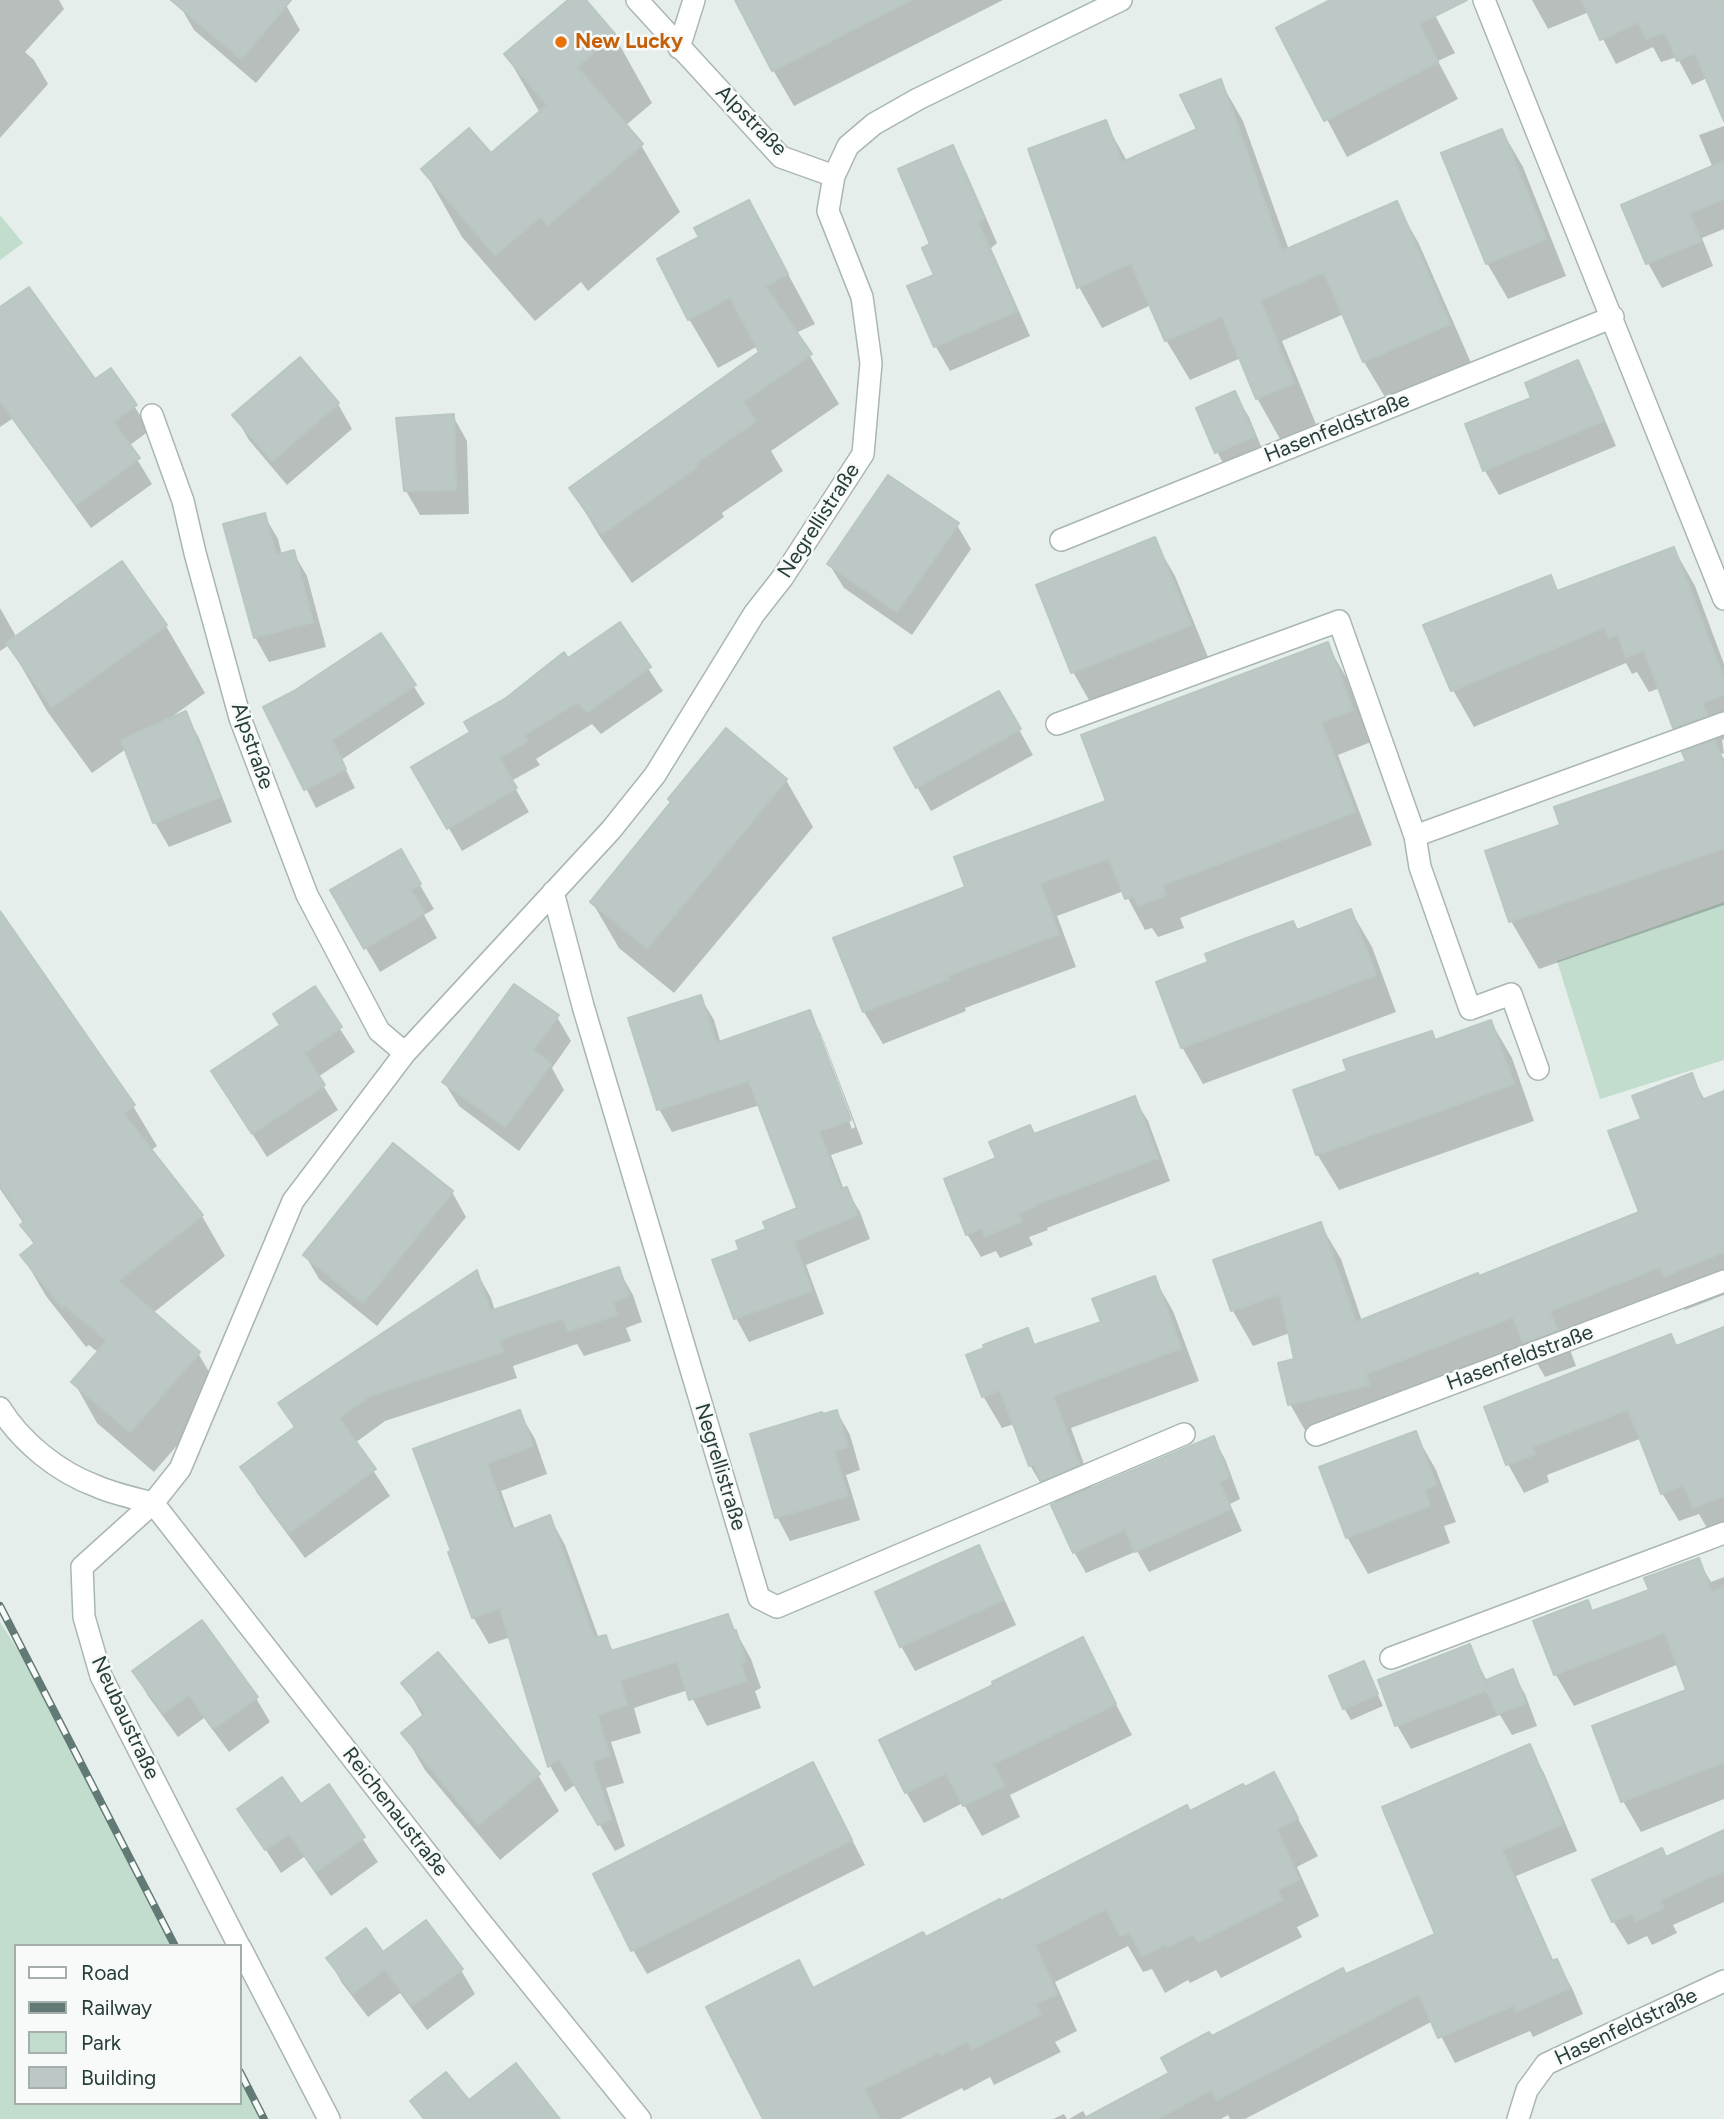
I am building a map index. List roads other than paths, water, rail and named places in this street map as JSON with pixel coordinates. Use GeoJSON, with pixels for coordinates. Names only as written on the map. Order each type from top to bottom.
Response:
{"type":"FeatureCollection","features":[{"type":"Feature","properties":{"kind":"street","name":"Alpstraße"},"geometry":{"type":"LineString","coordinates":[[637,0],[781,157],[834,176]]}},
{"type":"Feature","properties":{"kind":"street"},"geometry":{"type":"LineString","coordinates":[[679,48],[694,0]]}},
{"type":"Feature","properties":{"kind":"street","name":"Negrellistraße"},"geometry":{"type":"LineString","coordinates":[[153,1503],[180,1469],[293,1202],[405,1053],[611,830],[655,775],[754,614],[783,577],[863,454],[871,363],[862,297],[828,211],[834,176],[848,146],[874,124],[918,99],[1121,0]]}},
{"type":"Feature","properties":{"kind":"street"},"geometry":{"type":"LineString","coordinates":[[1484,0],[1724,599]]}},
{"type":"Feature","properties":{"kind":"street","name":"Hasenfeldstraße"},"geometry":{"type":"LineString","coordinates":[[1061,540],[1613,317]]}},
{"type":"Feature","properties":{"kind":"street","name":"Alpstraße"},"geometry":{"type":"LineString","coordinates":[[152,415],[183,501],[240,718],[307,895],[379,1031],[405,1053]]}},
{"type":"Feature","properties":{"kind":"street"},"geometry":{"type":"LineString","coordinates":[[1057,724],[1339,621],[1415,835],[1420,867],[1470,1009],[1511,994],[1538,1069]]}},
{"type":"Feature","properties":{"kind":"street"},"geometry":{"type":"LineString","coordinates":[[1415,835],[1724,723]]}},
{"type":"Feature","properties":{"kind":"street","name":"Negrellistraße"},"geometry":{"type":"LineString","coordinates":[[553,892],[646,1220],[759,1598],[777,1607],[1184,1434]]}},
{"type":"Feature","properties":{"kind":"street","name":"Hasenfeldstraße"},"geometry":{"type":"LineString","coordinates":[[1316,1435],[1724,1281]]}},
{"type":"Feature","properties":{"kind":"street"},"geometry":{"type":"LineString","coordinates":[[0,1408],[29,1443],[64,1471],[96,1487],[153,1503]]}},
{"type":"Feature","properties":{"kind":"street","name":"Neubaustraße"},"geometry":{"type":"LineString","coordinates":[[153,1503],[82,1567],[84,1618],[101,1676],[237,1944]]}},
{"type":"Feature","properties":{"kind":"street","name":"Reichenaustraße"},"geometry":{"type":"LineString","coordinates":[[153,1503],[479,1920],[639,2119]]}},
{"type":"Feature","properties":{"kind":"street"},"geometry":{"type":"LineString","coordinates":[[1391,1658],[1724,1533]]}},
{"type":"Feature","properties":{"kind":"street","name":"Neubaustraße"},"geometry":{"type":"LineString","coordinates":[[242,1953],[329,2119]]}},
{"type":"Feature","properties":{"kind":"street","name":"Hasenfeldstraße"},"geometry":{"type":"LineString","coordinates":[[1518,2119],[1527,2090],[1546,2064],[1724,1981]]}},
{"type":"Feature","properties":{"kind":"railway"},"geometry":{"type":"LineString","coordinates":[[0,1606],[174,1944]]}},
{"type":"Feature","properties":{"kind":"railway"},"geometry":{"type":"LineString","coordinates":[[242,2076],[264,2119]]}},
{"type":"Feature","properties":{"kind":"place","name":"New Lucky"},"geometry":{"type":"Point","coordinates":[561,42]}}]}
